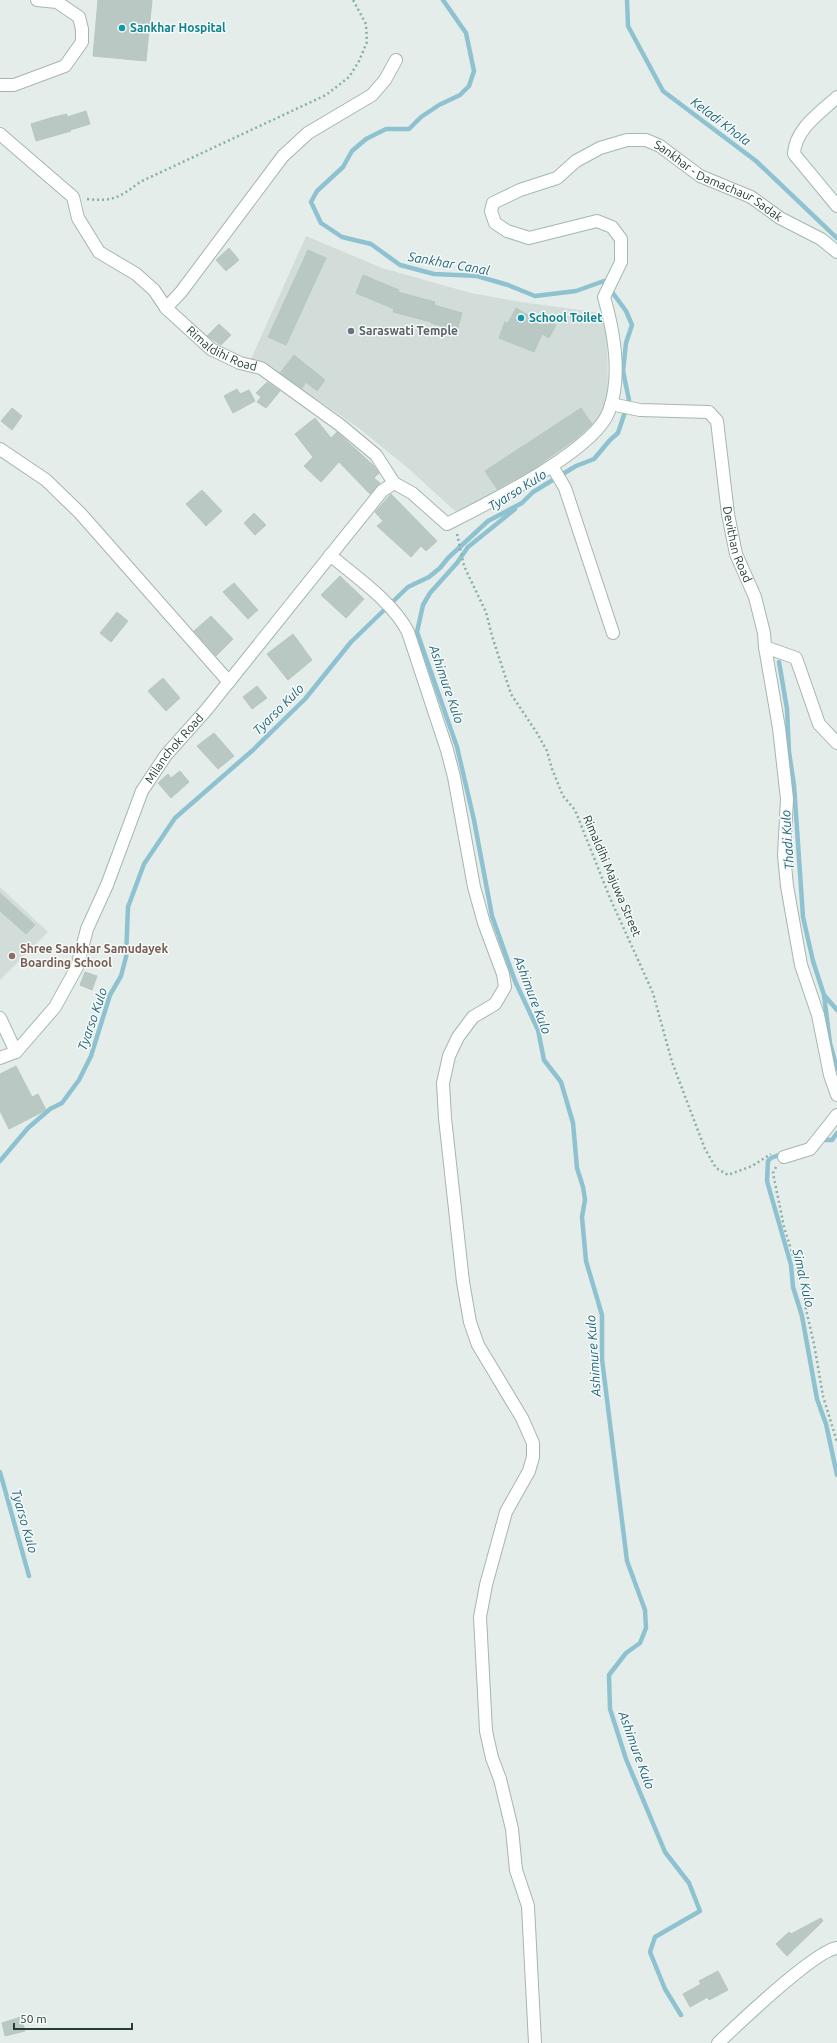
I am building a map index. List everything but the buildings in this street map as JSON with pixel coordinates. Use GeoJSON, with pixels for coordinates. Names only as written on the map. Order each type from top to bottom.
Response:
{"type":"FeatureCollection","features":[{"type":"Feature","properties":{"kind":"street"},"geometry":{"type":"LineString","coordinates":[[0,85],[14,85],[65,66],[82,42],[82,29],[79,16],[57,2],[37,0]]}},
{"type":"Feature","properties":{"kind":"street"},"geometry":{"type":"LineString","coordinates":[[166,308],[181,292],[283,156],[308,133],[372,95],[385,80],[396,60]]}},
{"type":"Feature","properties":{"kind":"street"},"geometry":{"type":"LineString","coordinates":[[837,97],[800,133],[794,145],[794,154],[837,206]]}},
{"type":"Feature","properties":{"kind":"street"},"geometry":{"type":"LineString","coordinates":[[0,134],[73,198]]}},
{"type":"Feature","properties":{"kind":"street","name":"Sankhar - Damachaur Sadak"},"geometry":{"type":"LineString","coordinates":[[394,483],[412,493],[447,524],[501,496],[552,466],[591,437],[616,405],[614,379],[615,344],[604,297],[621,262],[621,239],[612,227],[597,221],[529,238],[507,231],[495,222],[491,211],[493,203],[520,190],[557,178],[576,161],[600,148],[627,140],[646,140],[660,146],[700,176],[751,197],[780,218],[821,239],[837,252]]}},
{"type":"Feature","properties":{"kind":"street","name":"Rimaldihi Road"},"geometry":{"type":"LineString","coordinates":[[73,198],[78,218],[99,252],[136,274],[154,290],[166,308],[211,350],[240,362],[261,368],[340,425],[376,455],[394,483]]}},
{"type":"Feature","properties":{"kind":"street","name":"Devithan Road"},"geometry":{"type":"LineString","coordinates":[[616,405],[640,410],[709,412],[717,420],[728,514],[736,554],[755,597],[768,648],[779,728],[786,799],[784,855],[787,886],[801,965],[818,1015],[830,1075],[837,1095]]}},
{"type":"Feature","properties":{"kind":"street"},"geometry":{"type":"LineString","coordinates":[[0,449],[46,480],[80,513],[229,682]]}},
{"type":"Feature","properties":{"kind":"street"},"geometry":{"type":"LineString","coordinates":[[552,466],[565,488],[614,634]]}},
{"type":"Feature","properties":{"kind":"street","name":"Milanchok Road"},"geometry":{"type":"LineString","coordinates":[[16,1052],[55,1007],[77,967],[87,929],[107,885],[142,791],[166,755],[229,682],[382,491],[394,483]]}},
{"type":"Feature","properties":{"kind":"street"},"geometry":{"type":"LineString","coordinates":[[330,555],[402,619],[447,750],[454,777],[474,887],[484,923],[504,974],[505,987],[495,1004],[473,1017],[458,1037],[449,1056],[443,1083],[445,1118],[463,1282],[470,1322],[478,1345],[522,1418],[533,1444],[533,1457],[529,1471],[506,1512],[486,1585],[480,1617],[486,1731],[512,1828],[516,1870],[528,1906],[535,2043]]}},
{"type":"Feature","properties":{"kind":"street"},"geometry":{"type":"LineString","coordinates":[[768,648],[796,658],[819,724],[837,743]]}},
{"type":"Feature","properties":{"kind":"street"},"geometry":{"type":"LineString","coordinates":[[0,1018],[16,1052],[0,1058]]}},
{"type":"Feature","properties":{"kind":"street"},"geometry":{"type":"LineString","coordinates":[[781,1155],[810,1149],[837,1115]]}},
{"type":"Feature","properties":{"kind":"street"},"geometry":{"type":"LineString","coordinates":[[718,2043],[812,1962],[833,1948],[837,1948]]}},
{"type":"Feature","properties":{"kind":"path"},"geometry":{"type":"LineString","coordinates":[[73,198],[104,201],[123,195],[140,182],[326,95],[349,77],[368,42],[366,24],[353,0]]}},
{"type":"Feature","properties":{"kind":"path","name":"Rimaldihi Majuwa Street"},"geometry":{"type":"LineString","coordinates":[[457,533],[464,566],[486,612],[492,636],[511,694],[547,751],[552,769],[563,796],[575,810],[610,898],[653,993],[672,1062],[705,1149],[716,1168],[728,1175],[752,1166],[760,1159],[781,1155]]}},
{"type":"Feature","properties":{"kind":"path"},"geometry":{"type":"LineString","coordinates":[[781,1155],[773,1173],[775,1187],[784,1227],[795,1262],[823,1396],[837,1442]]}},
{"type":"Feature","properties":{"kind":"shaded area"},"geometry":{"type":"Polygon","coordinates":[[[306,236],[382,268],[471,293],[521,302],[602,313],[607,337],[608,396],[604,412],[590,435],[495,496],[456,512],[409,469],[360,429],[324,404],[251,359],[306,236]]]}},
{"type":"Feature","properties":{"kind":"shaded area","name":"Shree Sankhar Samudayek Boarding School"},"geometry":{"type":"Polygon","coordinates":[[[0,887],[48,932],[0,980],[0,887]]]}},
{"type":"Feature","properties":{"kind":"waterway","name":"Tyarso Kulo"},"geometry":{"type":"LineString","coordinates":[[0,1161],[28,1128],[50,1109],[62,1103],[79,1080],[91,1056],[110,995],[121,976],[126,957],[128,907],[144,864],[175,818],[253,750],[305,699],[351,642],[408,587],[429,577],[440,568],[448,558],[488,521],[522,503],[533,492],[576,466],[594,459],[618,433],[629,400],[623,371],[626,343],[632,325],[626,311],[604,281],[576,291],[535,296],[508,285],[477,276],[434,274],[400,265],[371,244],[342,237],[321,223],[311,202],[317,191],[343,167],[352,151],[366,139],[386,129],[409,129],[421,117],[439,105],[460,95],[469,86],[474,71],[466,33],[443,0]]}},
{"type":"Feature","properties":{"kind":"waterway","name":"Keladi Khola"},"geometry":{"type":"LineString","coordinates":[[627,0],[628,26],[663,91],[756,161],[837,238]]}},
{"type":"Feature","properties":{"kind":"waterway","name":"Ashimure Kulo"},"geometry":{"type":"LineString","coordinates":[[515,509],[468,547],[457,563],[430,593],[423,605],[417,632],[457,747],[474,820],[492,916],[515,981],[538,1030],[544,1060],[561,1082],[573,1123],[577,1168],[583,1187],[585,1200],[582,1217],[586,1261],[602,1315],[602,1359],[627,1561],[645,1610],[646,1628],[640,1643],[626,1653],[609,1675],[610,1709],[626,1759],[665,1852],[689,1883],[700,1911],[655,1937],[650,1952],[665,1989],[681,2015]]}},
{"type":"Feature","properties":{"kind":"waterway","name":"Thadi Kulo"},"geometry":{"type":"LineString","coordinates":[[779,662],[787,709],[789,752],[794,785],[803,917],[813,961],[824,995],[837,1010]]}},
{"type":"Feature","properties":{"kind":"waterway","name":"Simal Kulo"},"geometry":{"type":"LineString","coordinates":[[824,995],[830,1043],[837,1069]]}},
{"type":"Feature","properties":{"kind":"waterway","name":"Simal Kulo"},"geometry":{"type":"LineString","coordinates":[[820,1140],[832,1140],[837,1133]]}},
{"type":"Feature","properties":{"kind":"waterway","name":"Simal Kulo"},"geometry":{"type":"LineString","coordinates":[[784,1153],[771,1158],[768,1161],[767,1181],[791,1265],[793,1287],[802,1316],[817,1399],[826,1424],[837,1475]]}},
{"type":"Feature","properties":{"kind":"waterway","name":"Tyarso Kulo"},"geometry":{"type":"LineString","coordinates":[[0,1472],[29,1576]]}},
{"type":"Feature","properties":{"kind":"place","name":"Sankhar Hospital"},"geometry":{"type":"Point","coordinates":[122,28]}},
{"type":"Feature","properties":{"kind":"place","name":"School Toilet"},"geometry":{"type":"Point","coordinates":[521,318]}},
{"type":"Feature","properties":{"kind":"place","name":"Saraswati Temple"},"geometry":{"type":"Point","coordinates":[351,331]}},
{"type":"Feature","properties":{"kind":"place","name":"Shree Sankhar Samudayek Boarding School"},"geometry":{"type":"Point","coordinates":[12,956]}},
{"type":"Feature","properties":{"kind":"water label","name":"Sankhar Canal"},"geometry":{"type":"Point","coordinates":[449,263]}}]}
